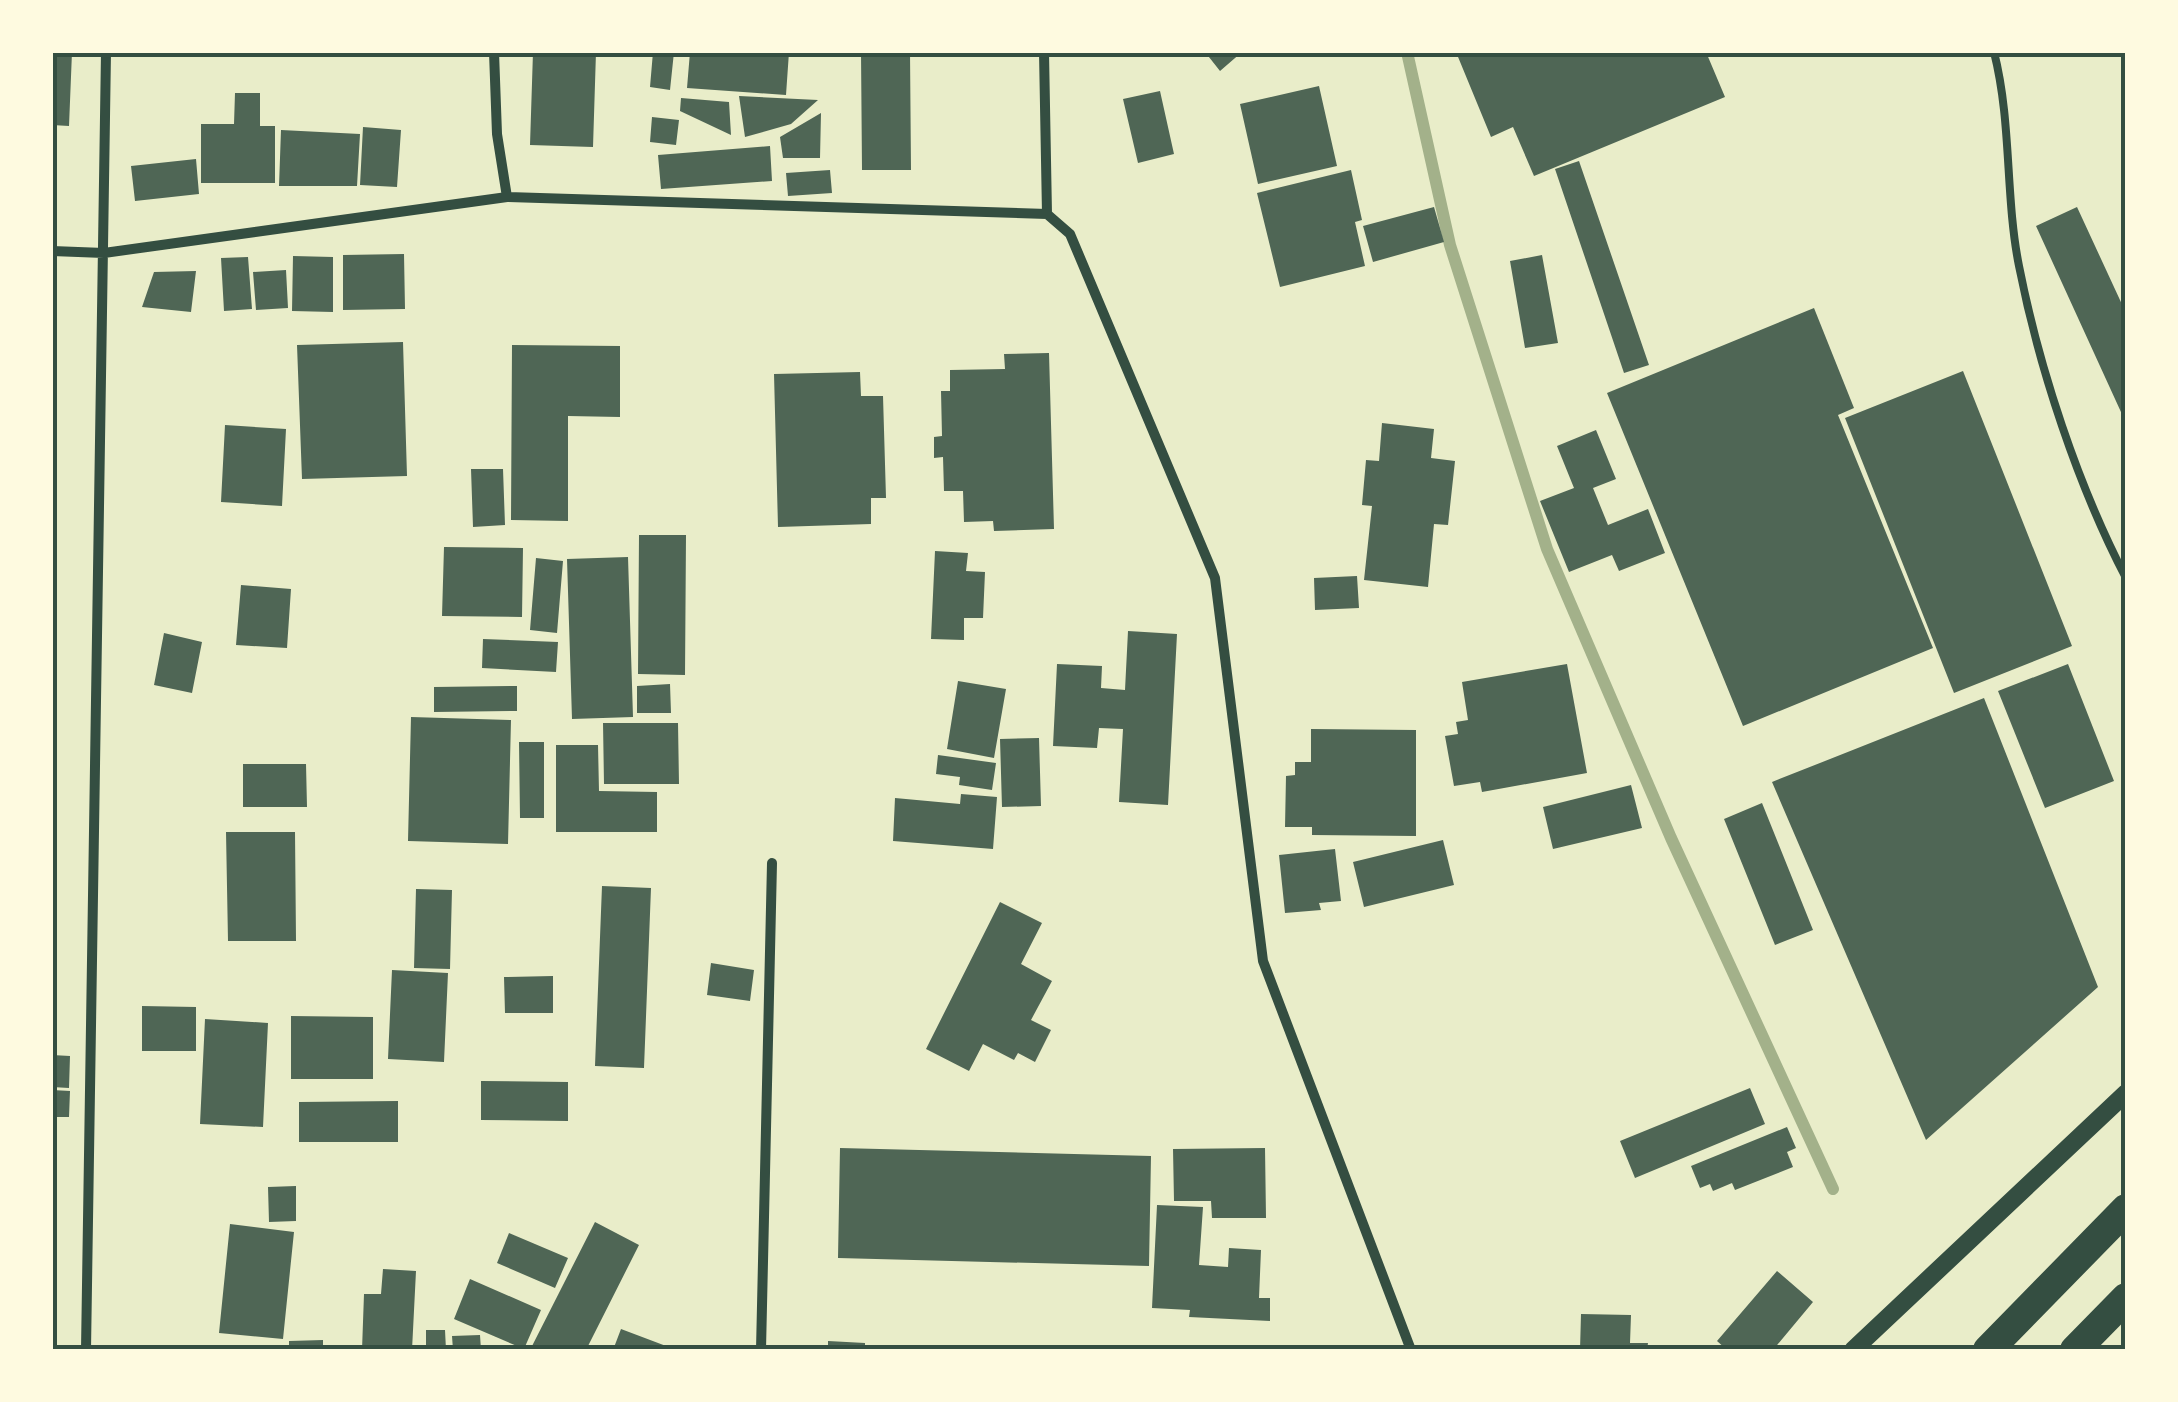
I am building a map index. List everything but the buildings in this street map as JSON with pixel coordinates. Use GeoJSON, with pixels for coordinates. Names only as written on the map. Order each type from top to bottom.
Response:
{"type":"FeatureCollection","features":[{"type":"Feature","properties":{"kind":"highway"},"geometry":{"type":"LineString","coordinates":[[1988,1350],[2126,1210]]}},
{"type":"Feature","properties":{"kind":"highway"},"geometry":{"type":"LineString","coordinates":[[2075,1350],[2126,1298]]}},
{"type":"Feature","properties":{"kind":"street"},"geometry":{"type":"LineString","coordinates":[[86,1350],[106,52]]}},
{"type":"Feature","properties":{"kind":"street"},"geometry":{"type":"LineString","coordinates":[[494,52],[498,134],[507,197]]}},
{"type":"Feature","properties":{"kind":"street"},"geometry":{"type":"LineString","coordinates":[[1044,52],[1047,214]]}},
{"type":"Feature","properties":{"kind":"street"},"geometry":{"type":"LineString","coordinates":[[52,251],[104,253],[507,197],[1047,214],[1070,234],[1215,578],[1263,960],[1411,1350]]}},
{"type":"Feature","properties":{"kind":"street"},"geometry":{"type":"LineString","coordinates":[[761,1350],[772,863]]}},
{"type":"Feature","properties":{"kind":"street"},"geometry":{"type":"LineString","coordinates":[[1853,1350],[1981,1234],[2126,1093]]}},
{"type":"Feature","properties":{"kind":"lane"},"geometry":{"type":"LineString","coordinates":[[1994,52],[2003,88],[2022,280],[2043,363],[2104,537],[2126,578]]}},
{"type":"Feature","properties":{"kind":"waterway"},"geometry":{"type":"LineString","coordinates":[[1407,52],[1450,245],[1547,549],[1671,838],[1833,1189]]}}]}
